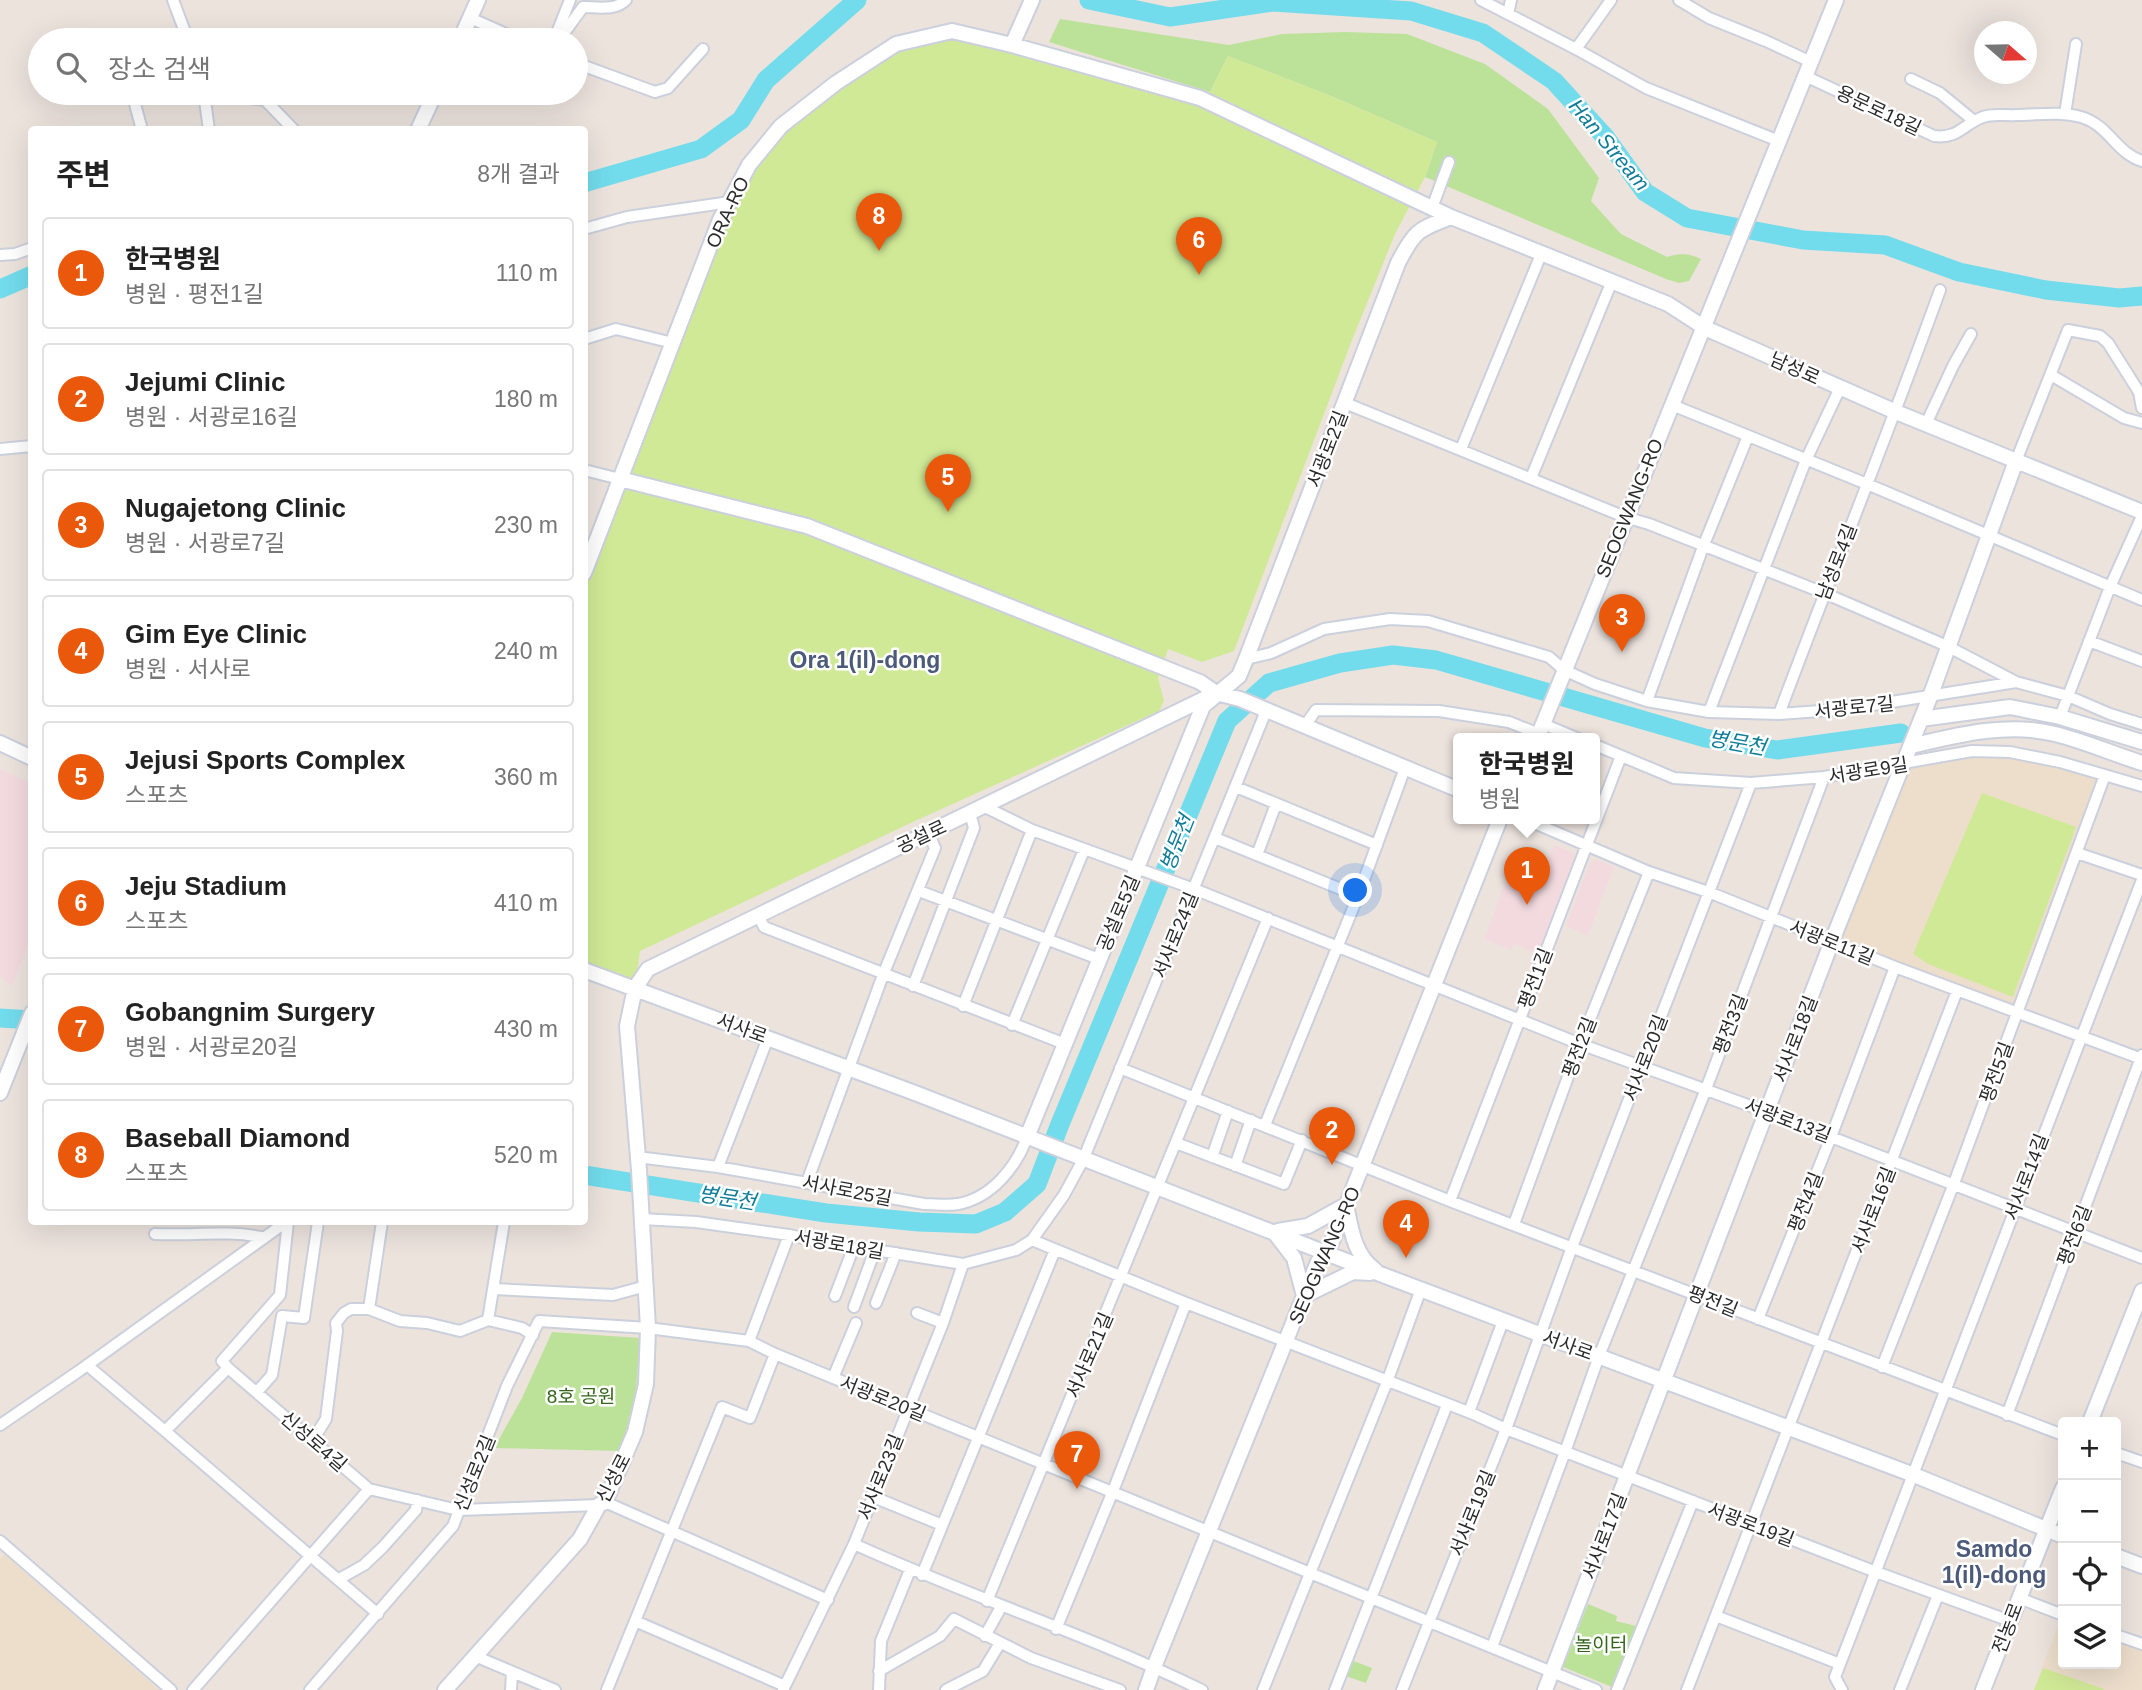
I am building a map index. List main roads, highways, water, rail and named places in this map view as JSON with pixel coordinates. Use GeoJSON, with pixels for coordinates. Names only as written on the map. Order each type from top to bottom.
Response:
{"type":"FeatureCollection","features":[{"type":"Feature","properties":{"kind":"waterway","name":"Han Stream"},"geometry":{"type":"LineString","coordinates":[[588,182],[701,149],[741,120],[766,80],[857,0]]}},
{"type":"Feature","properties":{"kind":"waterway","name":"Han Stream"},"geometry":{"type":"LineString","coordinates":[[1089,0],[1170,17],[1273,2],[1411,11],[1483,33],[1554,81],[1606,138],[1645,192],[1687,218],[1803,240],[1885,245],[1959,272],[2046,290],[2119,298],[2142,296]]}},
{"type":"Feature","properties":{"kind":"waterway","name":"Han Stream"},"geometry":{"type":"LineString","coordinates":[[0,289],[28,277]]}},
{"type":"Feature","properties":{"kind":"waterway","name":"병문천"},"geometry":{"type":"LineString","coordinates":[[588,1176],[826,1213],[919,1222],[976,1224],[1005,1212],[1037,1184],[1227,721],[1269,683],[1340,663],[1393,655],[1436,660],[1705,738],[1777,750],[1901,733]]}},
{"type":"Feature","properties":{"kind":"waterway","name":"병문천"},"geometry":{"type":"LineString","coordinates":[[0,1018],[28,1020]]}},
{"type":"Feature","properties":{"kind":"place","name":"Baseball Diamond"},"geometry":{"type":"Point","coordinates":[879,251]}},
{"type":"Feature","properties":{"kind":"place","name":"Jeju Stadium"},"geometry":{"type":"Point","coordinates":[1199,275]}},
{"type":"Feature","properties":{"kind":"place","name":"Jejusi Sports Complex"},"geometry":{"type":"Point","coordinates":[948,512]}},
{"type":"Feature","properties":{"kind":"place","name":"Nugajetong Clinic"},"geometry":{"type":"Point","coordinates":[1622,652]}},
{"type":"Feature","properties":{"kind":"place","name":"한국병원"},"geometry":{"type":"Point","coordinates":[1527,905]}},
{"type":"Feature","properties":{"kind":"place","name":"Jejumi Clinic"},"geometry":{"type":"Point","coordinates":[1332,1165]}},
{"type":"Feature","properties":{"kind":"place","name":"Gim Eye Clinic"},"geometry":{"type":"Point","coordinates":[1406,1258]}},
{"type":"Feature","properties":{"kind":"place","name":"Gobangnim Surgery"},"geometry":{"type":"Point","coordinates":[1077,1489]}},
{"type":"Feature","properties":{"kind":"district","name":"Ora 1(il)-dong"},"geometry":{"type":"Point","coordinates":[865,660]}},
{"type":"Feature","properties":{"kind":"district","name":"Samdo 1(il)-dong"},"geometry":{"type":"Point","coordinates":[1994,1562]}},
{"type":"Feature","properties":{"kind":"park label","name":"8호 공원"},"geometry":{"type":"Point","coordinates":[581,1396]}},
{"type":"Feature","properties":{"kind":"park label","name":"놀이터"},"geometry":{"type":"Point","coordinates":[1601,1644]}}]}
